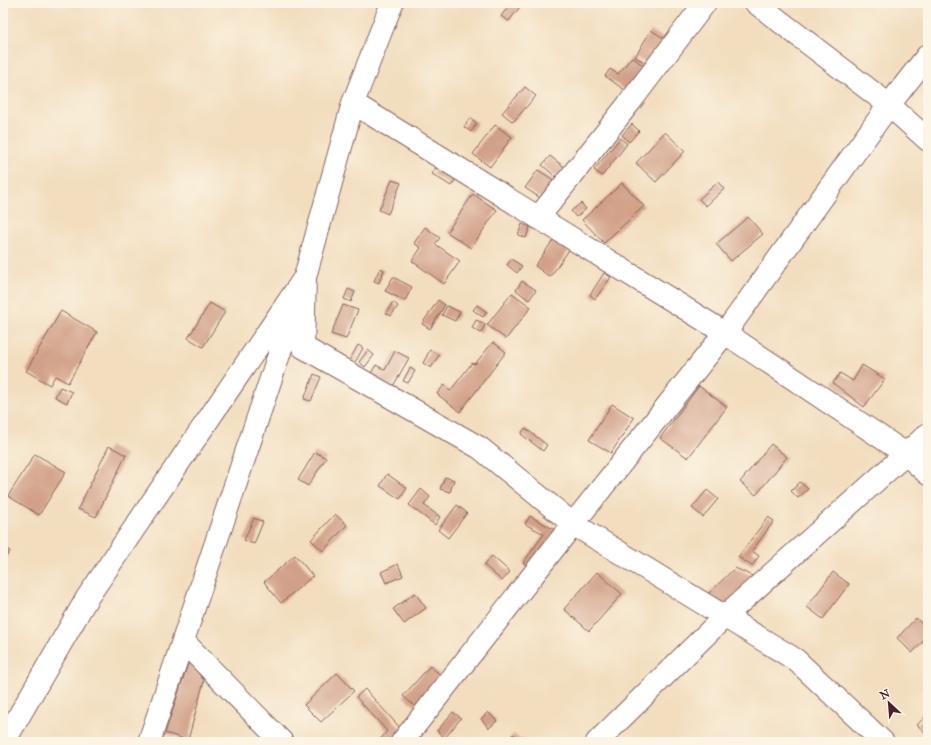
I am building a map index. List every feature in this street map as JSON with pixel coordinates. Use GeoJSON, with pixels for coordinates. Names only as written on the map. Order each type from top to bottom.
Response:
{"type":"FeatureCollection","features":[{"type":"Feature","properties":{"kind":"street"},"geometry":{"type":"LineString","coordinates":[[149,742],[305,277],[353,103],[392,3]]}},
{"type":"Feature","properties":{"kind":"street"},"geometry":{"type":"LineString","coordinates":[[538,218],[630,102],[705,3]]}},
{"type":"Feature","properties":{"kind":"street"},"geometry":{"type":"LineString","coordinates":[[756,3],[889,104],[928,140]]}},
{"type":"Feature","properties":{"kind":"street"},"geometry":{"type":"LineString","coordinates":[[411,738],[573,524],[725,333],[889,104],[928,55]]}},
{"type":"Feature","properties":{"kind":"street"},"geometry":{"type":"LineString","coordinates":[[353,103],[725,333],[906,454],[928,474]]}},
{"type":"Feature","properties":{"kind":"street"},"geometry":{"type":"LineString","coordinates":[[305,277],[303,346],[480,448],[573,524],[796,660],[883,742]]}},
{"type":"Feature","properties":{"kind":"street"},"geometry":{"type":"LineString","coordinates":[[4,742],[87,598],[305,277]]}},
{"type":"Feature","properties":{"kind":"street"},"geometry":{"type":"LineString","coordinates":[[597,742],[724,616],[928,434]]}},
{"type":"Feature","properties":{"kind":"street"},"geometry":{"type":"LineString","coordinates":[[183,641],[282,742]]}},
{"type":"Feature","properties":{"kind":"building"},"geometry":{"type":"Polygon","coordinates":[[[511,3],[523,3],[509,21],[501,16],[511,3]]]}},
{"type":"Feature","properties":{"kind":"building"},"geometry":{"type":"Polygon","coordinates":[[[651,30],[665,39],[650,65],[635,57],[651,30]]]}},
{"type":"Feature","properties":{"kind":"building"},"geometry":{"type":"Polygon","coordinates":[[[632,57],[644,66],[626,91],[605,76],[610,69],[618,74],[632,57]]]}},
{"type":"Feature","properties":{"kind":"building"},"geometry":{"type":"Polygon","coordinates":[[[525,87],[536,96],[513,122],[502,113],[525,87]]]}},
{"type":"Feature","properties":{"kind":"building"},"geometry":{"type":"Polygon","coordinates":[[[470,118],[477,123],[471,132],[464,127],[470,118]]]}},
{"type":"Feature","properties":{"kind":"building"},"geometry":{"type":"Polygon","coordinates":[[[632,124],[639,131],[629,142],[622,135],[632,124]]]}},
{"type":"Feature","properties":{"kind":"building"},"geometry":{"type":"Polygon","coordinates":[[[495,125],[512,137],[490,167],[473,154],[495,125]]]}},
{"type":"Feature","properties":{"kind":"building"},"geometry":{"type":"Polygon","coordinates":[[[665,132],[685,151],[656,182],[636,163],[665,132]]]}},
{"type":"Feature","properties":{"kind":"building"},"geometry":{"type":"Polygon","coordinates":[[[620,138],[627,144],[602,176],[594,170],[620,138]]]}},
{"type":"Feature","properties":{"kind":"building"},"geometry":{"type":"Polygon","coordinates":[[[550,156],[564,167],[556,177],[542,165],[550,156]]]}},
{"type":"Feature","properties":{"kind":"building"},"geometry":{"type":"Polygon","coordinates":[[[438,165],[457,177],[451,186],[432,174],[438,165]]]}},
{"type":"Feature","properties":{"kind":"building"},"geometry":{"type":"Polygon","coordinates":[[[538,170],[555,181],[542,199],[525,188],[538,170]]]}},
{"type":"Feature","properties":{"kind":"building"},"geometry":{"type":"Polygon","coordinates":[[[392,180],[401,183],[388,214],[379,210],[392,180]]]}},
{"type":"Feature","properties":{"kind":"building"},"geometry":{"type":"Polygon","coordinates":[[[718,182],[724,189],[706,206],[699,199],[718,182]]]}},
{"type":"Feature","properties":{"kind":"building"},"geometry":{"type":"Polygon","coordinates":[[[622,183],[644,206],[604,243],[582,220],[622,183]]]}},
{"type":"Feature","properties":{"kind":"building"},"geometry":{"type":"Polygon","coordinates":[[[473,194],[497,210],[471,248],[447,232],[473,194]]]}},
{"type":"Feature","properties":{"kind":"building"},"geometry":{"type":"Polygon","coordinates":[[[581,203],[586,209],[576,217],[571,211],[581,203]]]}},
{"type":"Feature","properties":{"kind":"building"},"geometry":{"type":"Polygon","coordinates":[[[748,217],[763,234],[731,261],[716,244],[748,217]]]}},
{"type":"Feature","properties":{"kind":"building"},"geometry":{"type":"Polygon","coordinates":[[[522,224],[530,227],[526,238],[518,235],[522,224]]]}},
{"type":"Feature","properties":{"kind":"building"},"geometry":{"type":"Polygon","coordinates":[[[425,227],[440,238],[435,244],[460,261],[444,284],[412,261],[421,248],[414,243],[425,227]]]}},
{"type":"Feature","properties":{"kind":"building"},"geometry":{"type":"Polygon","coordinates":[[[554,239],[569,250],[550,277],[535,266],[554,239]]]}},
{"type":"Feature","properties":{"kind":"building"},"geometry":{"type":"Polygon","coordinates":[[[511,259],[522,266],[517,273],[507,265],[511,259]]]}},
{"type":"Feature","properties":{"kind":"building"},"geometry":{"type":"Polygon","coordinates":[[[380,268],[384,270],[379,283],[374,281],[380,268]]]}},
{"type":"Feature","properties":{"kind":"building"},"geometry":{"type":"Polygon","coordinates":[[[604,273],[611,277],[595,299],[590,295],[604,273]]]}},
{"type":"Feature","properties":{"kind":"building"},"geometry":{"type":"Polygon","coordinates":[[[393,277],[412,287],[405,301],[385,291],[393,277]]]}},
{"type":"Feature","properties":{"kind":"building"},"geometry":{"type":"Polygon","coordinates":[[[522,281],[536,290],[529,300],[516,290],[522,281]]]}},
{"type":"Feature","properties":{"kind":"building"},"geometry":{"type":"Polygon","coordinates":[[[348,289],[355,292],[351,302],[344,299],[348,289]]]}},
{"type":"Feature","properties":{"kind":"building"},"geometry":{"type":"Polygon","coordinates":[[[512,293],[531,307],[506,339],[487,325],[512,293]]]}},
{"type":"Feature","properties":{"kind":"building"},"geometry":{"type":"Polygon","coordinates":[[[438,300],[445,305],[430,329],[422,324],[438,300]]]}},
{"type":"Feature","properties":{"kind":"building"},"geometry":{"type":"Polygon","coordinates":[[[393,302],[398,306],[391,316],[386,313],[393,302]]]}},
{"type":"Feature","properties":{"kind":"building"},"geometry":{"type":"Polygon","coordinates":[[[210,303],[225,312],[203,347],[188,338],[210,303]]]}},
{"type":"Feature","properties":{"kind":"building"},"geometry":{"type":"Polygon","coordinates":[[[343,305],[358,310],[346,339],[331,334],[343,305]]]}},
{"type":"Feature","properties":{"kind":"building"},"geometry":{"type":"Polygon","coordinates":[[[477,305],[487,312],[483,317],[473,310],[477,305]]]}},
{"type":"Feature","properties":{"kind":"building"},"geometry":{"type":"Polygon","coordinates":[[[447,306],[460,312],[455,321],[442,315],[447,306]]]}},
{"type":"Feature","properties":{"kind":"building"},"geometry":{"type":"Polygon","coordinates":[[[61,311],[97,332],[68,383],[55,376],[50,385],[26,371],[61,311]]]}},
{"type":"Feature","properties":{"kind":"building"},"geometry":{"type":"Polygon","coordinates":[[[476,320],[485,324],[481,333],[472,328],[476,320]]]}},
{"type":"Feature","properties":{"kind":"building"},"geometry":{"type":"Polygon","coordinates":[[[493,342],[506,352],[460,412],[437,394],[444,385],[450,391],[472,363],[475,364],[493,342]]]}},
{"type":"Feature","properties":{"kind":"building"},"geometry":{"type":"Polygon","coordinates":[[[358,345],[363,348],[354,364],[349,361],[358,345]]]}},
{"type":"Feature","properties":{"kind":"building"},"geometry":{"type":"Polygon","coordinates":[[[368,350],[374,355],[365,367],[359,362],[368,350]]]}},
{"type":"Feature","properties":{"kind":"building"},"geometry":{"type":"Polygon","coordinates":[[[430,350],[439,355],[431,368],[423,363],[430,350]]]}},
{"type":"Feature","properties":{"kind":"building"},"geometry":{"type":"Polygon","coordinates":[[[395,351],[409,358],[392,388],[370,375],[376,365],[385,370],[395,351]]]}},
{"type":"Feature","properties":{"kind":"building"},"geometry":{"type":"Polygon","coordinates":[[[862,365],[885,379],[864,407],[833,383],[840,373],[853,381],[862,365]]]}},
{"type":"Feature","properties":{"kind":"building"},"geometry":{"type":"Polygon","coordinates":[[[410,368],[415,371],[408,383],[403,381],[410,368]]]}},
{"type":"Feature","properties":{"kind":"building"},"geometry":{"type":"Polygon","coordinates":[[[314,374],[321,377],[311,401],[304,399],[314,374]]]}},
{"type":"Feature","properties":{"kind":"building"},"geometry":{"type":"Polygon","coordinates":[[[699,386],[727,407],[688,458],[660,438],[699,386]]]}},
{"type":"Feature","properties":{"kind":"building"},"geometry":{"type":"Polygon","coordinates":[[[60,387],[72,392],[67,403],[55,397],[60,387]]]}},
{"type":"Feature","properties":{"kind":"building"},"geometry":{"type":"Polygon","coordinates":[[[612,404],[634,418],[611,453],[589,440],[612,404]]]}},
{"type":"Feature","properties":{"kind":"building"},"geometry":{"type":"Polygon","coordinates":[[[525,428],[547,445],[543,451],[521,434],[525,428]]]}},
{"type":"Feature","properties":{"kind":"building"},"geometry":{"type":"Polygon","coordinates":[[[771,444],[787,457],[756,495],[740,482],[771,444]]]}},
{"type":"Feature","properties":{"kind":"building"},"geometry":{"type":"Polygon","coordinates":[[[109,446],[126,455],[96,517],[78,509],[109,446]]]}},
{"type":"Feature","properties":{"kind":"building"},"geometry":{"type":"Polygon","coordinates":[[[315,452],[326,458],[308,486],[298,480],[315,452]]]}},
{"type":"Feature","properties":{"kind":"building"},"geometry":{"type":"Polygon","coordinates":[[[35,454],[66,472],[39,515],[8,496],[35,454]]]}},
{"type":"Feature","properties":{"kind":"building"},"geometry":{"type":"Polygon","coordinates":[[[387,474],[407,488],[400,499],[380,486],[387,474]]]}},
{"type":"Feature","properties":{"kind":"building"},"geometry":{"type":"Polygon","coordinates":[[[445,477],[454,480],[450,492],[440,489],[445,477]]]}},
{"type":"Feature","properties":{"kind":"building"},"geometry":{"type":"Polygon","coordinates":[[[800,482],[808,489],[798,498],[791,491],[800,482]]]}},
{"type":"Feature","properties":{"kind":"building"},"geometry":{"type":"Polygon","coordinates":[[[421,489],[430,497],[424,505],[440,517],[435,525],[409,505],[421,489]]]}},
{"type":"Feature","properties":{"kind":"building"},"geometry":{"type":"Polygon","coordinates":[[[707,490],[718,499],[703,517],[692,508],[707,490]]]}},
{"type":"Feature","properties":{"kind":"building"},"geometry":{"type":"Polygon","coordinates":[[[457,505],[467,513],[448,538],[438,530],[457,505]]]}},
{"type":"Feature","properties":{"kind":"building"},"geometry":{"type":"Polygon","coordinates":[[[335,514],[347,525],[323,551],[311,540],[335,514]]]}},
{"type":"Feature","properties":{"kind":"building"},"geometry":{"type":"Polygon","coordinates":[[[530,516],[555,530],[532,568],[523,563],[544,534],[525,524],[530,516]]]}},
{"type":"Feature","properties":{"kind":"building"},"geometry":{"type":"Polygon","coordinates":[[[768,517],[774,521],[752,551],[759,556],[752,566],[738,557],[768,517]]]}},
{"type":"Feature","properties":{"kind":"building"},"geometry":{"type":"Polygon","coordinates":[[[254,518],[263,522],[254,544],[244,540],[254,518]]]}},
{"type":"Feature","properties":{"kind":"building"},"geometry":{"type":"Polygon","coordinates":[[[3,547],[10,551],[3,561],[3,547]]]}},
{"type":"Feature","properties":{"kind":"building"},"geometry":{"type":"Polygon","coordinates":[[[295,555],[313,576],[281,603],[264,582],[295,555]]]}},
{"type":"Feature","properties":{"kind":"building"},"geometry":{"type":"Polygon","coordinates":[[[492,556],[510,572],[502,581],[484,565],[492,556]]]}},
{"type":"Feature","properties":{"kind":"building"},"geometry":{"type":"Polygon","coordinates":[[[398,564],[403,576],[386,583],[381,572],[398,564]]]}},
{"type":"Feature","properties":{"kind":"building"},"geometry":{"type":"Polygon","coordinates":[[[735,568],[755,577],[723,609],[708,594],[735,568]]]}},
{"type":"Feature","properties":{"kind":"building"},"geometry":{"type":"Polygon","coordinates":[[[597,572],[622,594],[589,631],[564,609],[597,572]]]}},
{"type":"Feature","properties":{"kind":"building"},"geometry":{"type":"Polygon","coordinates":[[[833,572],[849,584],[823,619],[807,607],[833,572]]]}},
{"type":"Feature","properties":{"kind":"building"},"geometry":{"type":"Polygon","coordinates":[[[415,593],[426,608],[404,624],[393,609],[415,593]]]}},
{"type":"Feature","properties":{"kind":"building"},"geometry":{"type":"Polygon","coordinates":[[[916,618],[928,630],[928,636],[912,653],[897,638],[916,618]]]}},
{"type":"Feature","properties":{"kind":"building"},"geometry":{"type":"Polygon","coordinates":[[[189,661],[204,681],[188,740],[165,733],[189,661]]]}},
{"type":"Feature","properties":{"kind":"building"},"geometry":{"type":"Polygon","coordinates":[[[430,666],[445,679],[418,709],[403,696],[430,666]]]}},
{"type":"Feature","properties":{"kind":"building"},"geometry":{"type":"Polygon","coordinates":[[[337,673],[354,691],[321,722],[304,705],[337,673]]]}},
{"type":"Feature","properties":{"kind":"building"},"geometry":{"type":"Polygon","coordinates":[[[365,689],[402,730],[392,742],[378,742],[387,731],[356,697],[365,689]]]}},
{"type":"Feature","properties":{"kind":"building"},"geometry":{"type":"Polygon","coordinates":[[[453,712],[461,718],[445,738],[437,731],[453,712]]]}},
{"type":"Feature","properties":{"kind":"building"},"geometry":{"type":"Polygon","coordinates":[[[488,712],[497,721],[489,728],[481,719],[488,712]]]}},
{"type":"Feature","properties":{"kind":"building"},"geometry":{"type":"Polygon","coordinates":[[[928,714],[928,731],[926,733],[917,725],[928,714]]]}},
{"type":"Feature","properties":{"kind":"building"},"geometry":{"type":"Polygon","coordinates":[[[513,734],[525,742],[508,742],[513,734]]]}}]}
